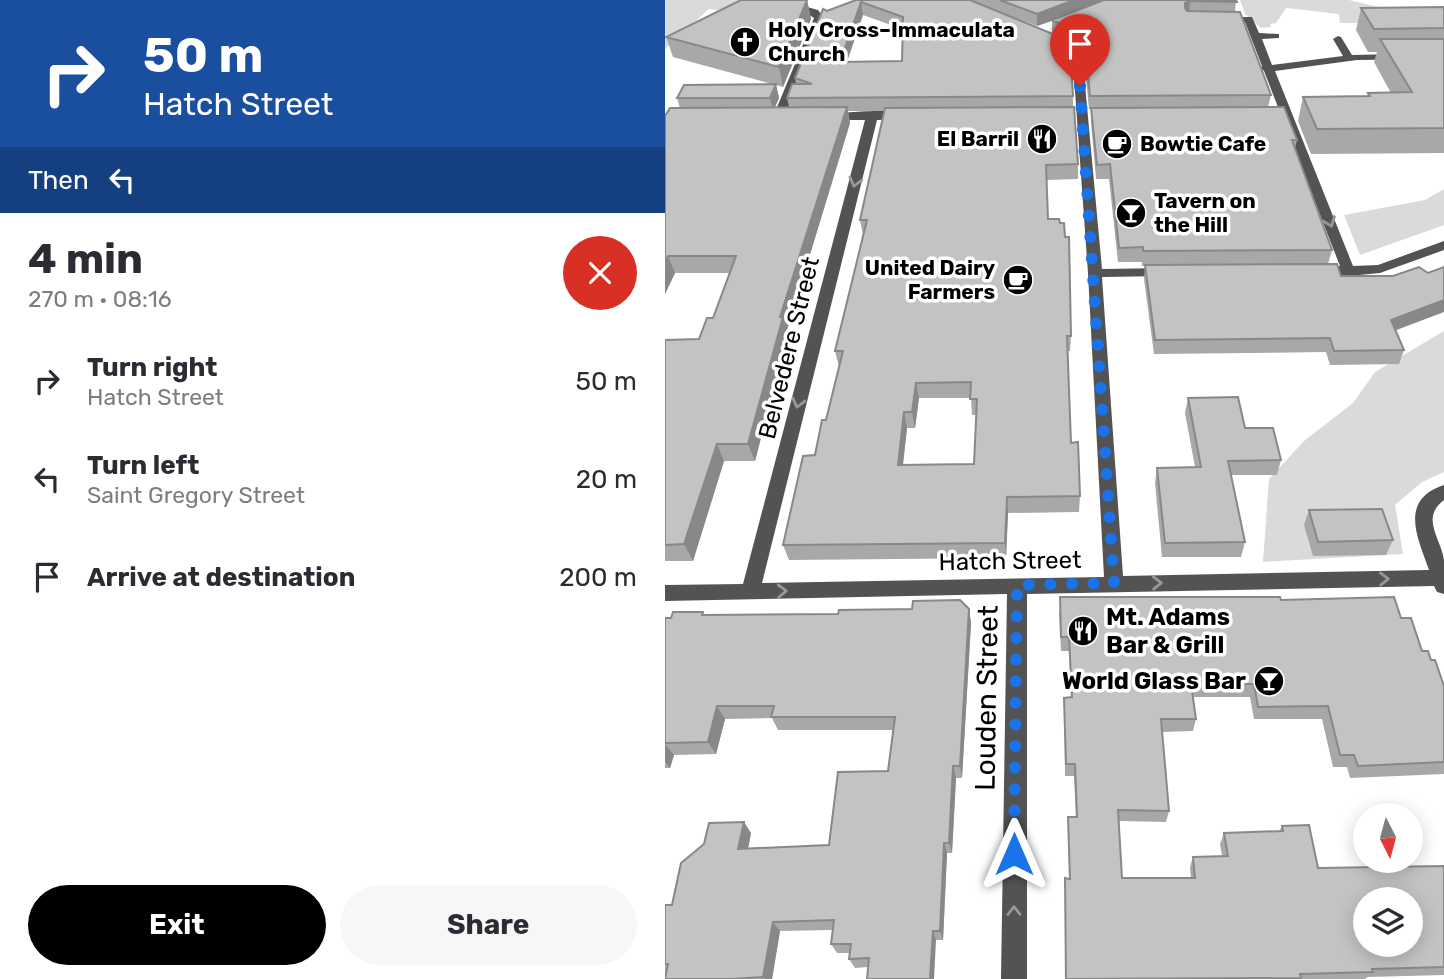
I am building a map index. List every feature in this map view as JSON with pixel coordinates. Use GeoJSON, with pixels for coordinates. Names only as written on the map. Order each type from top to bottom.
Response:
{"type":"FeatureCollection","features":[{"type":"Feature","properties":{"kind":"street"},"geometry":{"type":"LineString","coordinates":[[807,10],[815,12],[819,18],[773,117],[926,116]]}},
{"type":"Feature","properties":{"kind":"street"},"geometry":{"type":"LineString","coordinates":[[1213,19],[1249,19],[1280,114],[1322,185],[1349,272]]}},
{"type":"Feature","properties":{"kind":"street"},"geometry":{"type":"LineString","coordinates":[[1041,31],[1075,52],[1078,62],[1095,273],[1114,583]]}},
{"type":"Feature","properties":{"kind":"street"},"geometry":{"type":"LineString","coordinates":[[1255,36],[1276,36]]}},
{"type":"Feature","properties":{"kind":"street"},"geometry":{"type":"LineString","coordinates":[[1338,40],[1349,58]]}},
{"type":"Feature","properties":{"kind":"street"},"geometry":{"type":"LineString","coordinates":[[1266,68],[1349,58],[1442,52]]}},
{"type":"Feature","properties":{"kind":"street","name":"Belvedere Street"},"geometry":{"type":"LineString","coordinates":[[750,592],[872,116]]}},
{"type":"Feature","properties":{"kind":"street"},"geometry":{"type":"LineString","coordinates":[[1300,271],[1349,272],[1387,267],[1444,245]]}},
{"type":"Feature","properties":{"kind":"street"},"geometry":{"type":"LineString","coordinates":[[1095,273],[1179,272]]}},
{"type":"Feature","properties":{"kind":"street"},"geometry":{"type":"LineString","coordinates":[[1442,583],[1422,515],[1433,497],[1444,492]]}},
{"type":"Feature","properties":{"kind":"street","name":"Hatch Street"},"geometry":{"type":"LineString","coordinates":[[665,593],[1114,583],[1442,583]]}},
{"type":"Feature","properties":{"kind":"street","name":"Louden Street"},"geometry":{"type":"LineString","coordinates":[[1014,979],[1017,585]]}},
{"type":"Feature","properties":{"kind":"shaded area"},"geometry":{"type":"Polygon","coordinates":[[[665,0],[768,0],[725,11],[709,9],[665,49],[665,0]]]}},
{"type":"Feature","properties":{"kind":"shaded area"},"geometry":{"type":"Polygon","coordinates":[[[1240,0],[1349,0],[1383,8],[1396,23],[1340,23],[1339,14],[1286,8],[1276,23],[1270,24],[1271,27],[1261,28],[1245,14],[1240,0]]]}},
{"type":"Feature","properties":{"kind":"shaded area"},"geometry":{"type":"Polygon","coordinates":[[[1444,189],[1444,225],[1360,255],[1344,215],[1425,200],[1444,189]]]}},
{"type":"Feature","properties":{"kind":"shaded area"},"geometry":{"type":"Polygon","coordinates":[[[1444,331],[1444,472],[1422,482],[1395,505],[1403,554],[1263,562],[1269,479],[1304,441],[1353,403],[1375,372],[1444,331]]]}},
{"type":"Feature","properties":{"kind":"building"},"geometry":{"type":"Polygon","coordinates":[[[741,0],[807,0],[779,67],[666,37],[741,0]]]}},
{"type":"Feature","properties":{"kind":"building"},"geometry":{"type":"Polygon","coordinates":[[[856,0],[970,0],[1065,39],[1070,46],[1073,96],[787,98],[792,84],[812,84],[795,78],[823,9],[827,11],[856,0]],[[861,2],[840,62],[902,61],[903,17],[861,2]]]}},
{"type":"Feature","properties":{"kind":"building"},"geometry":{"type":"Polygon","coordinates":[[[1000,0],[1074,0],[1037,14],[1000,0]]]}},
{"type":"Feature","properties":{"kind":"building"},"geometry":{"type":"Polygon","coordinates":[[[1104,0],[1236,0],[1237,2],[1190,1],[1185,3],[1185,8],[1187,11],[1240,12],[1271,95],[1090,96],[1085,44],[1076,31],[1052,20],[1104,0]]]}},
{"type":"Feature","properties":{"kind":"building"},"geometry":{"type":"Polygon","coordinates":[[[1444,7],[1444,28],[1374,29],[1361,8],[1444,7]]]}},
{"type":"Feature","properties":{"kind":"building"},"geometry":{"type":"Polygon","coordinates":[[[1380,39],[1444,39],[1444,128],[1317,129],[1303,97],[1412,92],[1380,39]]]}},
{"type":"Feature","properties":{"kind":"building"},"geometry":{"type":"Polygon","coordinates":[[[776,84],[770,98],[677,98],[684,85],[776,84]]]}},
{"type":"Feature","properties":{"kind":"building"},"geometry":{"type":"Polygon","coordinates":[[[847,107],[780,317],[783,317],[748,444],[717,444],[684,544],[665,545],[665,340],[699,339],[707,318],[713,318],[736,256],[668,256],[665,263],[665,116],[670,108],[847,107]]]}},
{"type":"Feature","properties":{"kind":"building"},"geometry":{"type":"Polygon","coordinates":[[[1074,107],[1078,164],[1046,165],[1048,219],[1059,219],[1060,223],[1064,223],[1065,237],[1069,237],[1071,336],[1067,336],[1071,443],[1078,442],[1080,496],[1007,497],[1005,543],[783,545],[803,456],[815,455],[822,420],[826,420],[843,351],[835,351],[867,220],[860,220],[885,108],[1074,107]],[[971,382],[916,383],[912,412],[904,412],[898,465],[974,464],[977,399],[970,399],[971,382]]]}},
{"type":"Feature","properties":{"kind":"building"},"geometry":{"type":"Polygon","coordinates":[[[1284,107],[1297,140],[1292,140],[1332,250],[1143,251],[1143,247],[1119,248],[1110,164],[1097,165],[1091,108],[1284,107]]]}},
{"type":"Feature","properties":{"kind":"building"},"geometry":{"type":"Polygon","coordinates":[[[1337,264],[1341,276],[1393,276],[1419,267],[1428,273],[1444,267],[1444,300],[1391,320],[1404,350],[1334,351],[1330,338],[1155,340],[1145,265],[1337,264]]]}},
{"type":"Feature","properties":{"kind":"building"},"geometry":{"type":"Polygon","coordinates":[[[1238,397],[1245,428],[1273,428],[1281,460],[1228,461],[1245,542],[1165,543],[1157,468],[1201,467],[1188,398],[1238,397]]]}},
{"type":"Feature","properties":{"kind":"building"},"geometry":{"type":"Polygon","coordinates":[[[1382,509],[1393,540],[1318,542],[1309,510],[1382,509]]]}},
{"type":"Feature","properties":{"kind":"building"},"geometry":{"type":"Polygon","coordinates":[[[1060,597],[1280,597],[1281,600],[1394,597],[1401,618],[1411,618],[1422,651],[1428,651],[1431,660],[1435,660],[1444,686],[1444,762],[1358,766],[1354,755],[1340,755],[1328,706],[1258,707],[1254,684],[1191,684],[1196,719],[1161,719],[1169,811],[1118,810],[1122,878],[1195,878],[1193,857],[1228,856],[1224,833],[1283,831],[1282,826],[1309,825],[1318,868],[1353,867],[1353,873],[1423,873],[1423,866],[1444,866],[1444,967],[1300,974],[1301,978],[1066,979],[1065,878],[1070,879],[1068,817],[1077,817],[1075,764],[1066,764],[1064,698],[1072,697],[1069,637],[1061,637],[1060,597]]]}},
{"type":"Feature","properties":{"kind":"building"},"geometry":{"type":"Polygon","coordinates":[[[960,600],[969,609],[960,766],[953,766],[949,843],[944,843],[940,931],[933,931],[930,979],[867,979],[869,958],[849,959],[851,944],[831,944],[834,920],[773,922],[763,977],[665,979],[668,964],[665,964],[665,905],[672,905],[681,863],[704,844],[709,823],[744,822],[738,849],[829,845],[838,772],[888,771],[895,717],[771,717],[774,706],[717,706],[708,742],[665,743],[665,618],[671,618],[673,612],[703,612],[702,615],[838,614],[839,610],[912,609],[913,601],[960,600]]]}},
{"type":"Feature","properties":{"kind":"place","name":"Holy Cross–Immaculata Church"},"geometry":{"type":"Point","coordinates":[745,42]}},
{"type":"Feature","properties":{"kind":"place","name":"El Barril"},"geometry":{"type":"Point","coordinates":[1042,139]}},
{"type":"Feature","properties":{"kind":"place","name":"Bowtie Cafe"},"geometry":{"type":"Point","coordinates":[1117,144]}},
{"type":"Feature","properties":{"kind":"place","name":"Tavern on the Hill"},"geometry":{"type":"Point","coordinates":[1131,213]}},
{"type":"Feature","properties":{"kind":"place","name":"United Dairy Farmers"},"geometry":{"type":"Point","coordinates":[1018,280]}},
{"type":"Feature","properties":{"kind":"place","name":"Mt. Adams Bar & Grill"},"geometry":{"type":"Point","coordinates":[1083,631]}},
{"type":"Feature","properties":{"kind":"place","name":"World Glass Bar"},"geometry":{"type":"Point","coordinates":[1269,681]}},
{"type":"Feature","properties":{"kind":"route"},"geometry":{"type":"LineString","coordinates":[[1014,854],[1017,585],[1114,583],[1095,273],[1080,86]]}}]}
